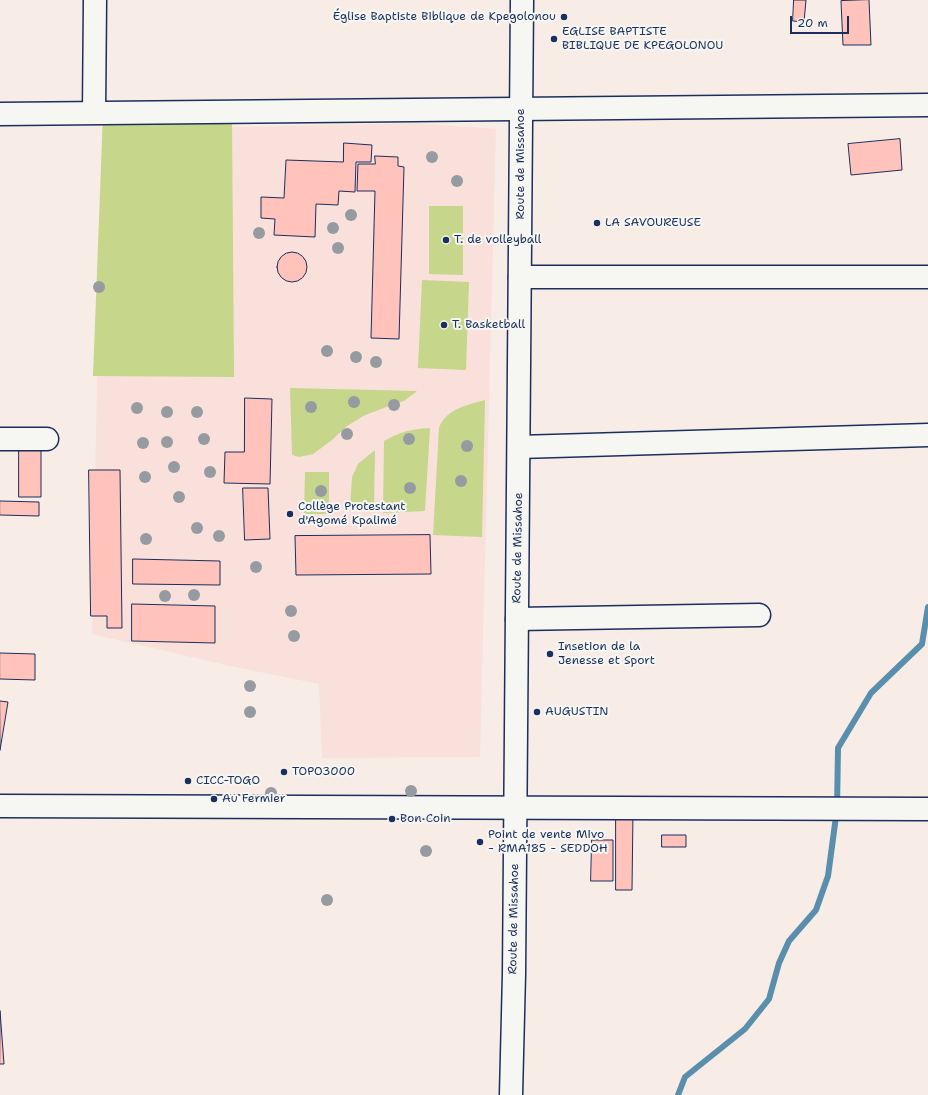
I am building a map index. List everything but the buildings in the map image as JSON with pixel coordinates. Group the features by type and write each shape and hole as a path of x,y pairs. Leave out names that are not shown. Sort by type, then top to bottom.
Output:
{"street":[{"path":"94,113 96,0"},
{"name":"Route de Missahoe","path":"511,1095 514,974 522,0"},
{"path":"0,114 928,106"},
{"path":"520,277 928,277"},
{"path":"519,447 928,435"},
{"path":"0,439 47,439"},
{"path":"517,619 759,614"},
{"path":"0,806 928,810"}],"shaded area":[{"name":"Collège Protestant d'Agomé Kpalimé","path":"417,123 496,129 480,757 322,758 319,684 235,667 92,634 102,130"}],"green space":[{"path":"103,114 232,119 234,377 93,376"},
{"name":"T. de volleyball","path":"429,206 463,206 463,275 429,274"},
{"name":"T. Basketball","path":"422,280 469,282 466,370 418,368"},
{"path":"290,388 417,391 404,401 365,415 347,426 332,440 313,454 299,457 292,455"},
{"path":"485,400 482,537 433,535 439,428 442,422 452,412 464,406"},
{"path":"430,428 425,511 383,513 384,441 395,435 417,429"},
{"path":"375,450 374,506 350,508 352,477 358,464"},
{"path":"305,472 329,472 329,514 304,514"}],"waterway":[{"path":"678,1095 685,1077 745,1029 769,999 779,963 789,941 816,910 828,876 837,809 838,748 871,693 922,644 928,607"}],"place":[{"name":"Église Baptiste Biblique de Kpegolonou","path":"564,17"},
{"name":"EGLISE BAPTISTE BIBLIQUE DE KPEGOLONOU","path":"554,39"},
{"name":"LA SAVOUREUSE","path":"597,223"},
{"name":"T. de volleyball","path":"446,240"},
{"name":"T. Basketball","path":"444,325"},
{"name":"Collège Protestant d'Agomé Kpalimé","path":"290,514"},
{"name":"Insetion de la Jenesse et Sport","path":"550,654"},
{"name":"AUGUSTIN","path":"537,712"},
{"name":"TOPO3000","path":"284,772"},
{"name":"CICC-TOGO","path":"188,781"},
{"name":"Au Fermier","path":"214,799"},
{"name":"Bon Coin","path":"392,819"},
{"name":"Point de vente Mivo - RMA185 - SEDDOH","path":"480,842"}]}
